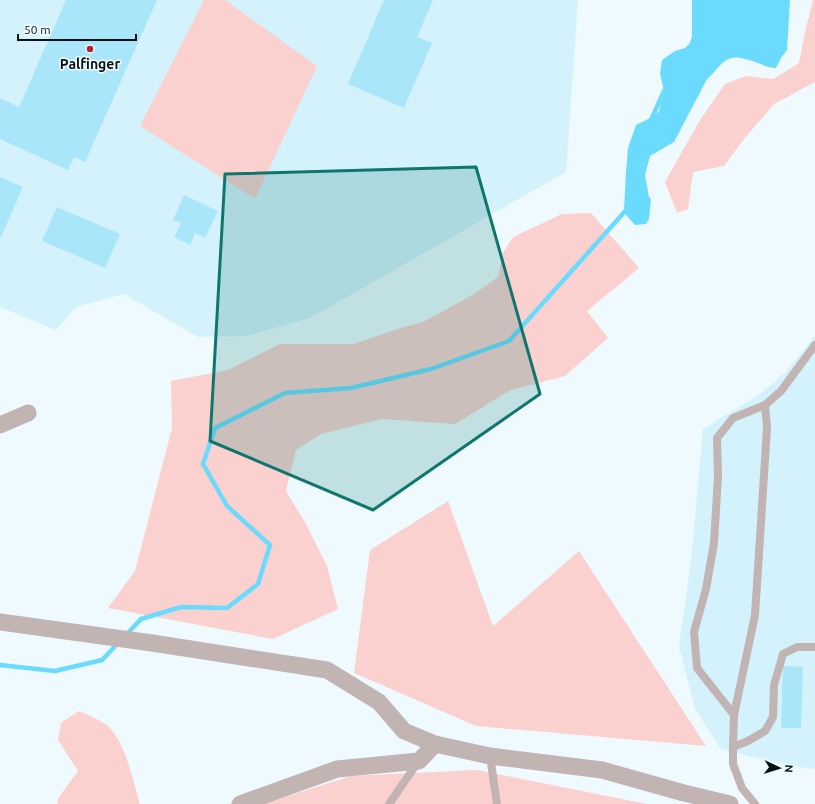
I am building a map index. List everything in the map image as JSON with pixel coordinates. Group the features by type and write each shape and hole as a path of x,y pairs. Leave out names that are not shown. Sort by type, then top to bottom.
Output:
{"street":[{"path":"0,425 28,413"},
{"path":"0,622 152,643 327,670 379,702 404,731 435,744 490,756 602,770 691,799 724,803"},
{"path":"240,804 337,770 419,761 435,744"}],"lane":[{"path":"734,715 697,668 694,632 706,589 714,543 718,476 717,438 733,418 764,405 781,391 815,345"},
{"path":"755,804 742,788 733,764 733,747 734,715 755,615 767,428 764,405"},
{"path":"733,747 748,741 765,731 773,716 774,685 783,654 797,647 815,647 815,640"},
{"path":"490,756 497,804"},
{"path":"389,804 419,761"}],"highlighted area":[{"path":"476,167 540,394 373,510 210,441 225,174"}],"shaded area":[{"path":"0,0 578,0 566,172 310,318 246,336 198,337 124,294 76,307 56,330 0,307"},
{"path":"204,0 225,0 317,66 255,199 140,126"},
{"path":"813,0 815,0 815,82 774,104 744,139 724,166 693,172 688,209 677,213 665,182 700,120 725,84 746,76 773,79 799,63"},
{"path":"591,213 639,268 587,311 608,338 565,376 511,390 455,424 382,419 321,434 296,450 286,491 306,524 327,566 338,609 273,639 108,608 135,571 172,428 171,381 228,370 280,344 354,344 423,322 474,294 498,277 503,253 513,237 562,214"},
{"path":"815,336 815,769 787,765 721,749 695,709 679,646 691,562 703,429 756,397 786,372"},
{"path":"448,501 493,626 579,551 706,746 476,726 354,673 370,550"},
{"path":"79,711 99,720 109,727 115,734 128,763 140,804 57,804 59,797 78,771 58,740 61,723"},
{"path":"477,770 647,804 263,804 351,776"}],"water":[{"path":"692,0 790,0 787,50 776,68 745,59 733,58 723,62 708,78 674,142 650,156 645,175 649,197 651,199 649,219 646,224 635,225 626,215 624,209 628,148 636,125 654,116 659,111 664,91 660,74 662,60 675,51 685,48 690,43 692,36"}],"building":[{"name":"Palfinger","path":"66,0 157,0 85,162 74,157 68,170 0,139 0,98 19,107"},
{"path":"384,0 433,0 417,37 432,43 404,108 348,84"},
{"path":"0,177 23,187 0,239"},
{"path":"184,195 218,211 205,238 195,233 190,245 174,237 181,223 173,220"},
{"path":"57,207 120,234 105,268 42,241"},
{"path":"783,666 803,667 801,728 781,728"}],"waterway":[{"path":"651,120 664,91 668,88"},
{"path":"126,635 141,619 181,607 227,608 258,584 270,545 227,506 203,464 215,428 285,393 351,388 431,369 509,341 628,208"},
{"path":"0,665 55,671 102,660 119,642"}],"place":[{"name":"Palfinger","path":"90,49"}]}
